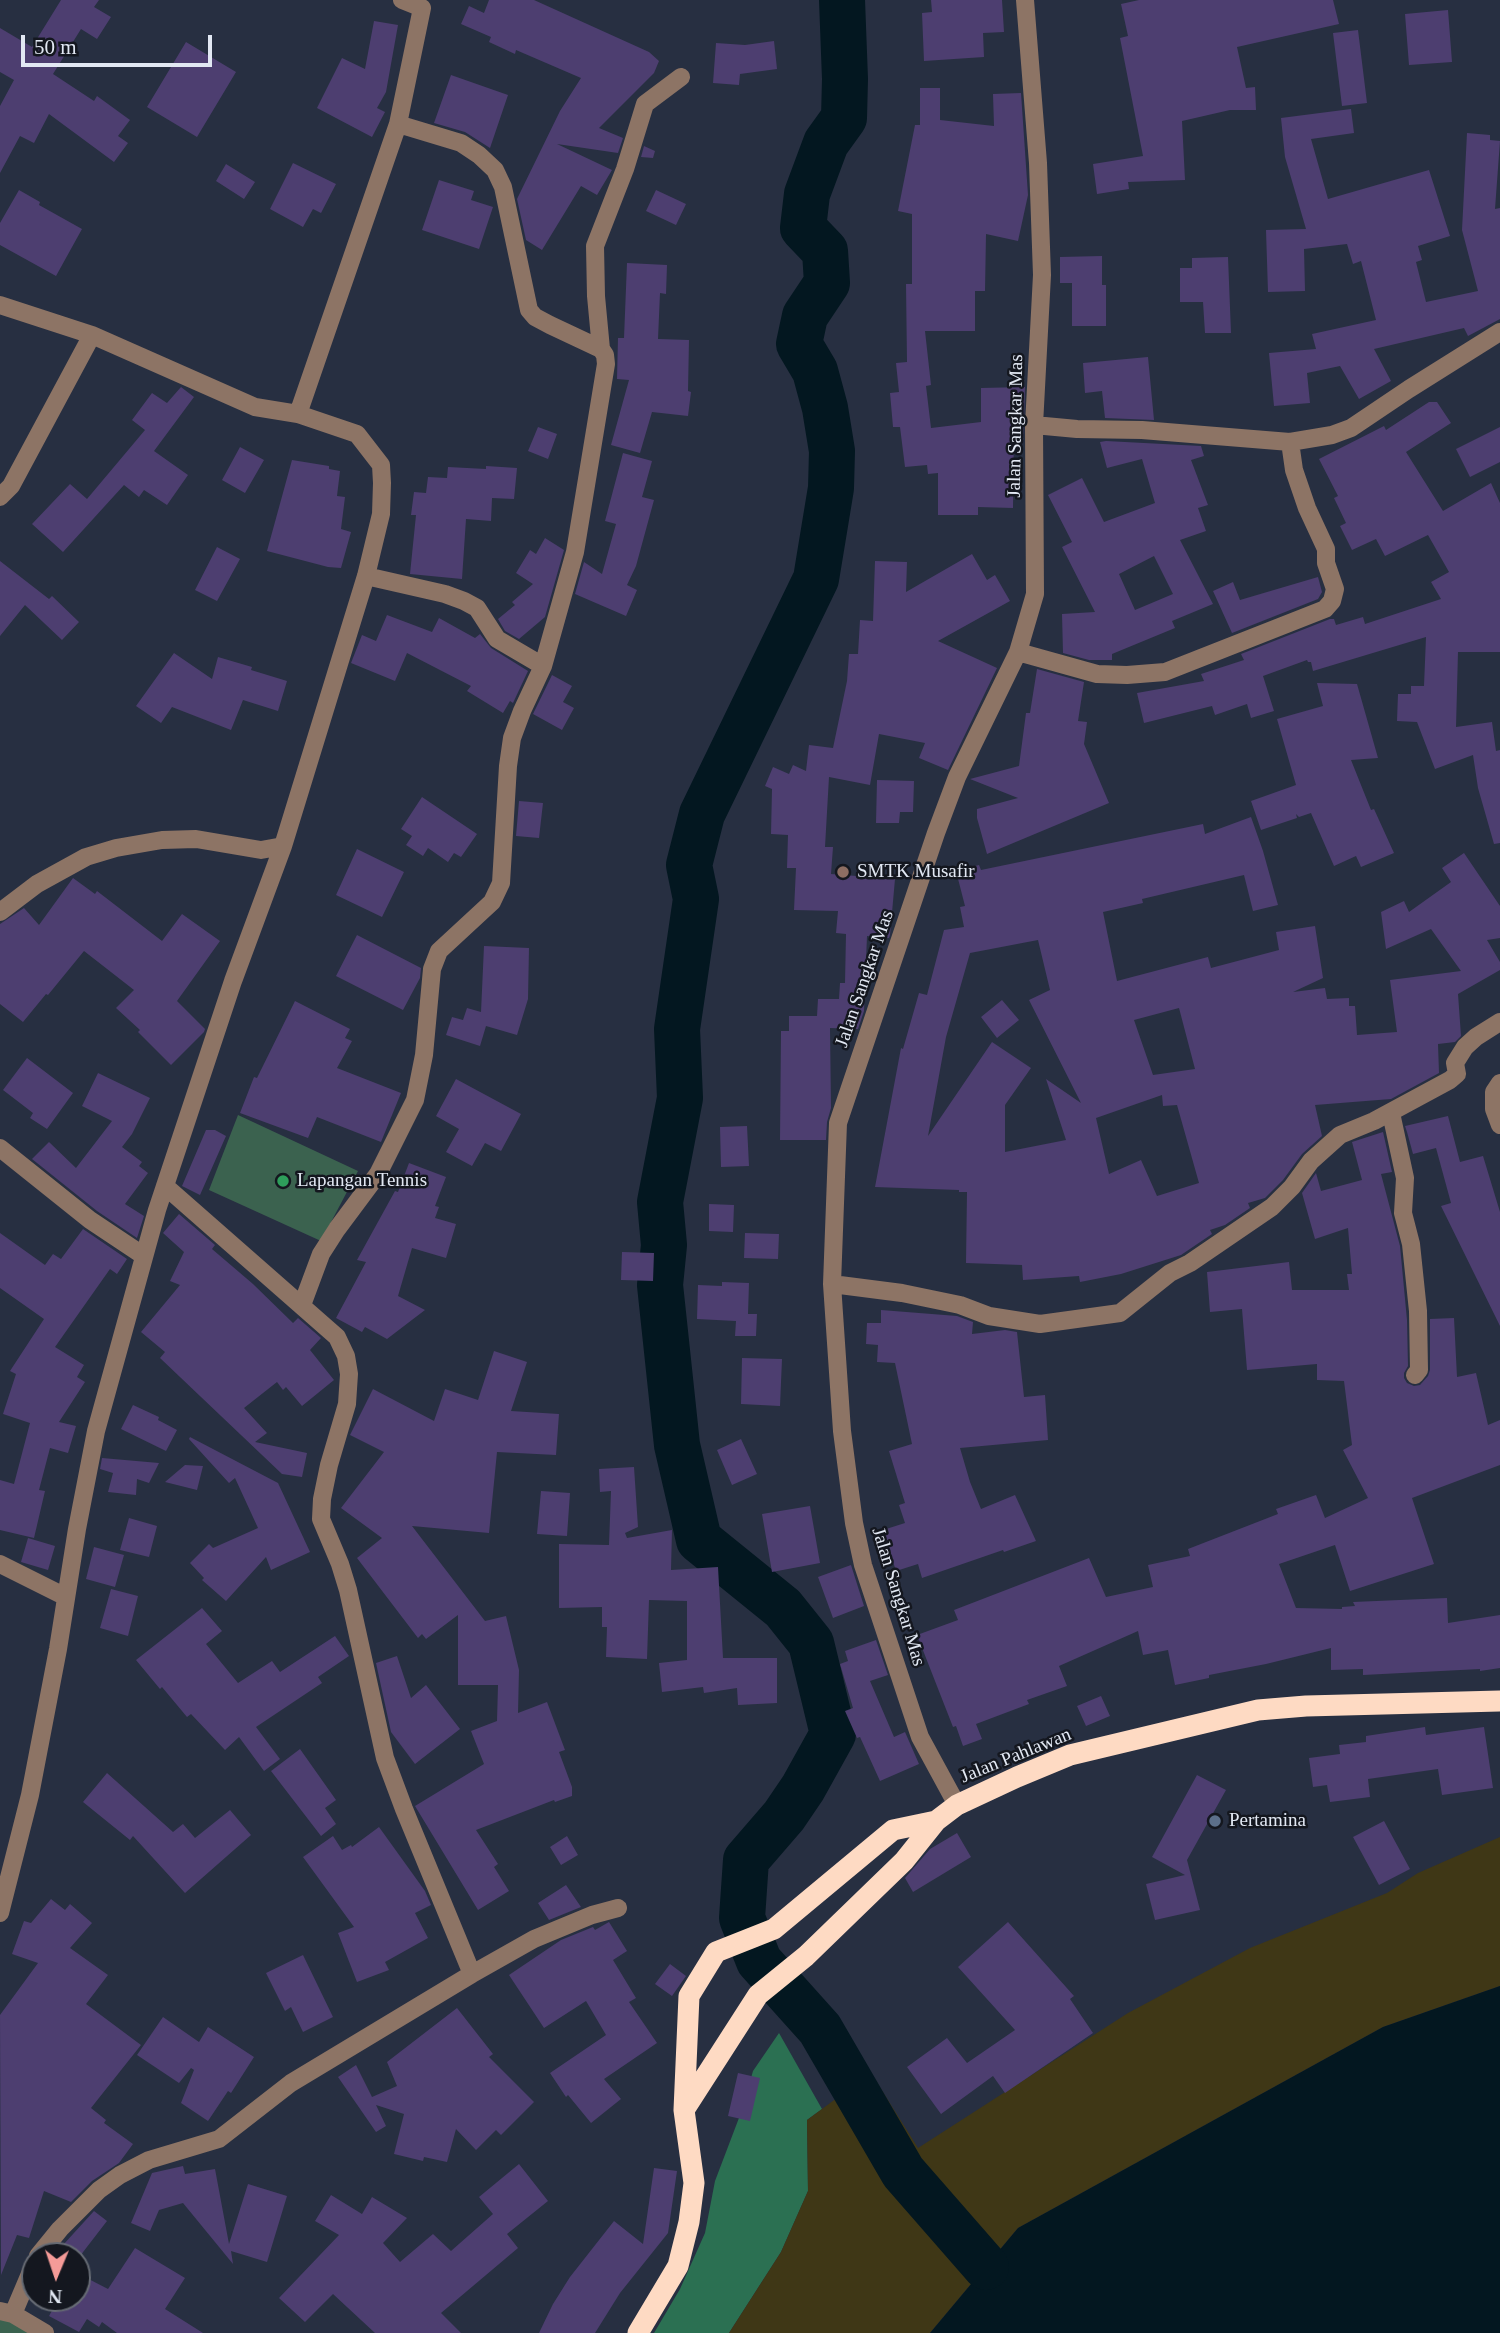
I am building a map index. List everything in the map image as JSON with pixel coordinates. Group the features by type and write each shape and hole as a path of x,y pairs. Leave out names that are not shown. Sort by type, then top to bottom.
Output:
{"highway":[{"name":"Jalan Pahlawan","path":"684,2110 758,1995 806,1956 904,1861 936,1821 957,1805 1070,1755 1258,1710 1306,1706 1500,1701"},
{"path":"638,2333 678,2266 689,2222 694,2183 684,2110 689,1996 716,1952 774,1930 893,1830 936,1821"}],"street":[{"path":"298,414 398,124 424,4 402,0"},
{"name":"Jalan Sangkar Mas","path":"957,1805 920,1737 863,1565 854,1523 842,1431 832,1284 838,1123 957,777 1018,652 1035,594 1034,425 1042,275 1038,163 1025,0"},
{"path":"302,1305 321,1254 378,1174 415,1100 424,1055 432,969 439,951 498,894 512,738 543,666 575,552 606,364 601,349 596,296 595,246 625,169 645,104 681,77"},
{"path":"398,124 461,143 495,170 503,187 529,310 535,317 601,349"},
{"path":"0,304 92,335 256,407 298,414 357,434 381,465 381,514 366,576 283,846 233,981 164,1186 96,1430 30,1795 0,1913"},
{"path":"1034,425 1142,430 1290,442 1332,435 1351,428 1500,332"},
{"path":"0,497 11,486 92,335"},
{"path":"1018,652 1097,674 1127,676 1164,672 1325,609 1332,601 1335,589 1326,564 1326,549 1307,508 1294,470 1290,442"},
{"path":"366,576 464,601 477,608 497,639 543,666"},
{"path":"0,912 37,884 86,857 116,848 162,840 196,839 261,850 283,846"},
{"path":"832,1284 902,1293 960,1305 989,1316 1040,1324 1120,1313 1170,1273 1190,1263 1272,1208 1311,1161 1340,1135 1391,1113 1450,1080 1457,1074 1455,1063 1465,1047 1500,1022"},
{"path":"1500,1083 1494,1092 1494,1110 1500,1125"},
{"path":"1391,1113 1405,1178 1403,1213 1411,1244 1418,1311 1419,1370 1415,1376"},
{"path":"0,1148 90,1220 144,1256"},
{"path":"164,1186 337,1337 346,1356 349,1374 347,1404 329,1465 321,1519 348,1590 385,1758 472,1974"},
{"path":"0,1564 66,1597"},
{"path":"50,2242 99,2190 120,2175 149,2160 219,2139 291,2083 472,1974 534,1939 592,1915 618,1908"},
{"path":"21,2287 7,2312 45,2333"}],"green space":[{"name":"Lapangan Tennis","path":"238,1115 358,1171 321,1241 209,1190"},
{"path":"779,2033 822,2109 807,2120 808,2191 781,2252 729,2333 654,2333 680,2289 705,2233 715,2181 742,2110 753,2071"},
{"path":"0,2314 36,2333 0,2333"}],"sand":[{"path":"1500,1837 1500,1986 1383,2027 1018,2228 930,2333 729,2333 781,2252 808,2191 807,2120 871,2073 918,2148 1128,2013 1250,1948 1387,1893 1418,1873"}],"water":[{"path":"1500,1986 1500,2333 930,2333 1018,2228 1383,2027"}],"building":[{"path":"61,0 99,0 94,7 111,17 97,39 81,29 53,74 94,101 97,96 130,120 118,136 128,143 114,162 49,114 34,143 20,136 0,173 0,106 14,80 0,72 0,28 32,47"},
{"path":"489,0 534,0 649,52 659,61 654,73 599,128 623,138 618,153 557,144 612,170 597,195 581,186 542,250 526,240 517,199 560,111 581,78 516,50 515,54 489,42 491,37 461,24 469,6 484,13"},
{"path":"931,0 1002,0 1004,32 983,33 984,57 924,61 922,13 932,12"},
{"path":"1139,0 1333,0 1339,24 1237,47 1246,88 1255,87 1256,110 1230,110 1182,121 1185,180 1128,182 1129,189 1097,194 1093,164 1143,156 1120,38 1128,36 1121,4"},
{"path":"1448,10 1452,62 1409,65 1405,14"},
{"path":"374,21 398,25 386,92 377,108 385,112 372,137 317,108 342,58 365,69"},
{"path":"1358,30 1367,103 1342,106 1333,33"},
{"path":"774,41 777,69 740,74 739,85 713,83 716,43 745,45"},
{"path":"186,42 236,72 197,137 147,107"},
{"path":"451,75 508,95 490,148 465,132 434,123"},
{"path":"920,88 940,88 940,120 994,126 993,94 1021,93 1028,195 1018,241 986,234 985,291 975,291 975,331 925,331 931,385 926,386 931,428 981,422 981,388 1025,387 1023,444 1014,427 1013,508 978,507 978,515 938,515 938,473 928,474 927,465 905,467 900,427 893,427 890,393 899,392 896,363 907,362 906,284 912,284 912,214 898,211 915,125 920,125"},
{"path":"1351,109 1354,133 1311,139 1328,199 1429,170 1450,236 1418,246 1422,260 1416,262 1426,302 1478,291 1462,230 1467,133 1490,135 1490,140 1500,141 1495,209 1500,208 1500,319 1468,336 1464,328 1374,349 1391,381 1359,399 1340,366 1307,373 1310,403 1274,406 1269,353 1316,349 1312,334 1376,320 1361,261 1353,264 1347,244 1304,249 1305,291 1268,292 1266,230 1306,229 1285,157 1281,118"},
{"path":"644,146 655,151 653,158 641,157"},
{"path":"293,163 336,184 321,213 313,209 303,227 270,209"},
{"path":"226,164 255,182 244,199 216,181"},
{"path":"439,180 474,191 471,200 493,207 479,249 422,230"},
{"path":"19,190 40,202 39,205 82,229 56,276 0,245 0,223"},
{"path":"656,190 686,204 676,225 646,211"},
{"path":"1102,256 1102,285 1106,285 1106,326 1072,326 1072,283 1060,283 1060,257"},
{"path":"1228,257 1231,333 1205,333 1203,302 1180,302 1180,268 1192,268 1192,258"},
{"path":"627,263 667,265 666,294 660,293 658,339 689,340 688,391 691,392 688,416 652,412 640,453 611,445 629,380 617,379 618,338 624,338"},
{"path":"1148,357 1154,420 1105,418 1102,391 1085,393 1083,363"},
{"path":"181,387 194,397 154,451 188,475 167,505 144,490 139,497 124,485 63,552 32,524 70,484 87,499 145,430 132,420 152,393 167,403"},
{"path":"1429,402 1437,402 1451,423 1406,452 1443,511 1491,483 1500,503 1500,652 1458,652 1456,727 1492,722 1496,751 1500,750 1500,843 1494,844 1478,788 1473,755 1435,769 1417,722 1397,721 1398,694 1411,694 1411,686 1424,686 1426,637 1313,671 1311,662 1307,660 1263,676 1274,711 1251,718 1247,704 1215,715 1212,706 1144,723 1137,693 1204,681 1201,674 1244,660 1241,654 1330,619 1334,619 1336,625 1363,617 1365,624 1441,599 1431,582 1449,572 1428,535 1385,556 1376,539 1352,550 1340,526 1346,523 1334,498 1338,496 1319,459 1384,426 1386,430"},
{"path":"538,427 557,434 548,459 528,451"},
{"path":"1500,427 1500,462 1470,477 1456,449"},
{"path":"1100,442 1201,446 1204,456 1191,460 1208,505 1198,508 1206,531 1180,540 1213,604 1172,621 1175,628 1112,654 1112,660 1089,660 1063,653 1062,614 1095,612 1062,547 1072,542 1048,495 1082,478 1104,522 1155,503 1142,459 1107,468","holes":["1154,556 1173,594 1135,610 1119,574"]},
{"path":"240,447 264,460 245,493 222,480"},
{"path":"623,453 652,461 642,497 654,500 636,566 627,585 637,590 626,616 575,594 584,562 602,574 616,524 605,521"},
{"path":"292,460 329,466 329,469 340,471 337,496 345,497 341,529 351,532 341,568 267,551"},
{"path":"486,466 517,468 514,499 492,498 491,521 466,519 462,579 410,574 416,515 411,515 414,492 426,493 428,477 447,478 448,467 486,469"},
{"path":"545,538 564,550 545,617 519,639 505,631 498,619 515,605 512,602 533,584 516,573 530,550 536,554"},
{"path":"217,547 240,559 217,601 195,590"},
{"path":"972,554 987,580 995,575 1010,601 938,641 997,668 948,770 919,758 925,743 879,734 870,785 829,777 825,847 833,847 831,874 895,879 890,935 889,938 867,936 864,1011 858,1029 830,1028 831,1108 826,1140 780,1140 781,1031 789,1031 789,1016 817,1016 818,999 839,999 840,983 845,983 846,934 836,933 838,911 794,910 796,868 787,868 788,835 771,834 772,789 765,786 773,767 789,774 793,765 806,771 809,745 833,748 847,681 849,654 858,654 860,620 873,621 875,561 907,562 906,592"},
{"path":"0,561 49,599 52,596 79,622 62,640 25,605 0,636"},
{"path":"1318,577 1322,592 1318,599 1232,633 1213,591 1233,582 1240,600"},
{"path":"387,615 432,632 439,618 475,638 480,634 491,648 528,671 513,703 510,701 503,713 467,691 471,686 407,653 395,681 351,663 362,635 376,641"},
{"path":"174,653 212,679 218,657 287,681 278,711 243,700 231,730 172,707 161,723 136,706"},
{"path":"1037,669 1084,682 1078,721 1087,722 1084,744 1109,803 987,854 977,809 1018,798 970,779 1019,766 1026,713 1030,713"},
{"path":"552,675 572,686 563,702 574,708 562,730 533,714"},
{"path":"1317,683 1357,684 1378,758 1351,760 1371,810 1374,809 1394,853 1361,867 1356,856 1334,866 1311,813 1299,817 1296,814 1297,818 1261,830 1251,801 1296,785 1277,719 1323,706"},
{"path":"877,780 914,781 913,812 900,812 899,823 876,823"},
{"path":"422,797 477,834 461,857 454,853 448,862 428,848 423,856 406,845 412,836 401,829"},
{"path":"519,801 543,803 539,838 516,836"},
{"path":"1251,817 1278,905 1253,911 1244,875 1142,899 1143,903 1103,912 1117,981 1208,957 1211,968 1279,950 1276,932 1315,926 1323,978 1293,992 1325,988 1327,999 1349,998 1349,1006 1355,1006 1357,1035 1397,1032 1390,980 1461,971 1431,929 1386,949 1381,912 1404,901 1409,912 1451,882 1442,868 1464,853 1500,906 1500,938 1487,940 1500,962 1500,970 1458,994 1461,1036 1455,1042 1438,1044 1439,1073 1391,1099 1315,1105 1322,1136 1302,1154 1283,1180 1265,1198 1248,1203 1250,1208 1225,1225 1210,1230 1212,1234 1181,1255 1121,1274 1080,1282 1079,1276 1023,1280 1022,1265 966,1263 967,1192 875,1187 901,1048 903,1049 919,993 927,995 944,930 964,927 960,907 965,906 956,871 979,865 981,870 1203,824 1205,834","holes":["1038,940 1050,990 1029,1000 1081,1103 1046,1079 1066,1140 1005,1152 1005,1105 1031,1068 992,1042 928,1136 946,1037 970,953","1179,1008 1195,1069 1153,1075 1134,1020","1162,1095 1163,1106 1177,1105 1199,1183 1157,1196 1141,1160 1109,1174 1096,1118"]},
{"path":"357,849 404,872 382,917 336,895"},
{"path":"73,878 95,894 97,891 162,941 182,914 220,941 177,1001 205,1029 204,1032 171,1065 116,1008 134,990 84,951 23,1022 0,1004 0,924 24,908 39,925"},
{"path":"357,935 421,968 420,978 403,1010 336,976"},
{"path":"484,946 529,948 528,999 517,1035 486,1026 480,1046 446,1035 452,1017 463,1020 467,1008 481,1012"},
{"path":"1002,1000 1019,1020 997,1038 981,1017"},
{"path":"295,1001 350,1029 345,1038 352,1041 337,1068 401,1093 381,1142 317,1117 308,1138 240,1113 254,1077 257,1078"},
{"path":"27,1058 73,1093 47,1129 30,1118 33,1113 3,1090"},
{"path":"98,1073 150,1098 132,1134 122,1147 142,1162 139,1166 148,1173 125,1204 144,1216 137,1238 97,1211 32,1159 49,1142 76,1168 112,1121 82,1106"},
{"path":"456,1079 521,1114 501,1151 485,1143 472,1166 446,1152 459,1129 436,1116"},
{"path":"1448,1116 1460,1162 1483,1156 1500,1212 1500,1326 1441,1206 1451,1203 1436,1148 1413,1154 1405,1126"},
{"path":"747,1126 749,1166 721,1167 720,1127"},
{"path":"206,1130 215,1130 226,1136 200,1195 182,1186"},
{"path":"1383,1132 1392,1172 1381,1174 1400,1246 1407,1320 1408,1366 1404,1378 1414,1386 1420,1385 1428,1376 1430,1319 1454,1318 1457,1377 1476,1373 1488,1425 1500,1420 1500,1465 1412,1498 1434,1564 1350,1591 1335,1545 1279,1564 1296,1608 1342,1609 1355,1606 1353,1602 1447,1598 1448,1623 1500,1615 1500,1668 1363,1675 1363,1669 1331,1670 1331,1648 1175,1685 1168,1650 1143,1655 1138,1631 1059,1666 1067,1686 1027,1700 1029,1704 976,1724 982,1739 963,1746 917,1635 958,1620 954,1610 1089,1558 1106,1597 1153,1587 1148,1565 1190,1556 1188,1549 1278,1514 1276,1509 1316,1495 1325,1518 1368,1498 1343,1450 1352,1445 1344,1381 1317,1380 1317,1364 1247,1370 1242,1309 1210,1312 1207,1272 1289,1262 1292,1290 1349,1290 1347,1274 1352,1274 1348,1228 1315,1239 1302,1193 1316,1173 1321,1191 1362,1180 1352,1142"},
{"path":"409,1163 446,1177 435,1206 439,1207 435,1218 456,1224 446,1258 412,1248 398,1296 425,1310 387,1339 365,1327 362,1332 336,1318 366,1262 357,1260 395,1191 398,1192"},
{"path":"709,1204 734,1205 733,1232 709,1231"},
{"path":"179,1214 215,1245 212,1249 293,1323 298,1318 321,1338 310,1350 334,1380 302,1406 286,1387 283,1390 277,1382 244,1408 267,1433 255,1442 307,1453 302,1477 282,1474 160,1358 165,1352 141,1332 180,1285 170,1281 184,1252 163,1233"},
{"path":"83,1229 127,1259 117,1274 110,1269 55,1347 84,1365 77,1377 85,1382 59,1422 76,1426 68,1453 50,1448 39,1490 45,1491 34,1538 0,1530 0,1480 14,1484 30,1423 3,1414 16,1374 10,1371 44,1319 0,1288 0,1233 45,1265 53,1254 61,1259"},
{"path":"745,1233 779,1234 778,1259 744,1258"},
{"path":"622,1252 654,1253 653,1281 621,1280"},
{"path":"722,1282 749,1283 748,1314 757,1314 756,1336 735,1336 736,1321 697,1319 698,1285 722,1286"},
{"path":"881,1310 957,1316 973,1322 972,1334 1005,1330 1017,1332 1024,1397 1045,1395 1048,1440 960,1448 981,1509 1015,1495 1036,1541 922,1578 918,1564 896,1571 883,1530 905,1523 899,1505 905,1503 889,1451 912,1444 895,1363 877,1362 878,1345 866,1344 867,1323 881,1323"},
{"path":"494,1351 527,1362 511,1411 559,1414 556,1455 497,1452 489,1533 412,1526 485,1621 506,1616 519,1670 518,1713 547,1702 565,1750 559,1752 572,1787 572,1796 555,1802 554,1800 476,1830 498,1864 494,1867 509,1891 478,1910 415,1806 484,1764 471,1731 497,1721 498,1685 458,1685 458,1615 426,1639 422,1634 418,1638 357,1558 382,1538 341,1508 384,1452 350,1435 373,1389 434,1421 445,1389 478,1400"},
{"path":"742,1358 782,1359 780,1406 741,1404"},
{"path":"133,1405 159,1417 158,1420 177,1430 166,1451 121,1429"},
{"path":"190,1437 278,1483 310,1552 271,1570 266,1557 226,1601 202,1580 204,1578 190,1563 209,1544 213,1548 258,1528 235,1478 229,1483"},
{"path":"741,1439 757,1474 732,1485 717,1450"},
{"path":"102,1458 159,1463 149,1483 137,1479 136,1495 108,1492 113,1473 100,1469"},
{"path":"185,1465 203,1466 197,1490 165,1482"},
{"path":"634,1467 638,1527 625,1533 627,1538 672,1530 671,1570 718,1567 723,1658 777,1658 777,1703 738,1705 737,1688 704,1693 703,1687 662,1692 659,1663 687,1660 687,1601 649,1600 647,1659 606,1657 607,1627 602,1627 602,1607 559,1608 559,1544 609,1545 611,1491 600,1492 599,1469"},
{"path":"541,1491 570,1493 567,1536 537,1534"},
{"path":"810,1506 820,1563 772,1572 762,1514"},
{"path":"129,1518 157,1526 149,1557 120,1550"},
{"path":"28,1538 55,1546 48,1570 21,1562"},
{"path":"94,1547 124,1555 115,1587 86,1579"},
{"path":"851,1565 864,1606 833,1618 818,1577"},
{"path":"111,1589 138,1596 128,1636 100,1628"},
{"path":"202,1608 222,1631 206,1644 238,1683 272,1661 280,1672 335,1636 349,1656 318,1677 322,1683 256,1727 280,1759 264,1771 239,1737 225,1750 191,1714 187,1717 136,1660"},
{"path":"876,1640 888,1675 870,1681 894,1737 905,1732 919,1764 880,1781 845,1711 853,1708 840,1664 848,1661 845,1651"},
{"path":"397,1656 411,1698 426,1685 460,1729 415,1764 391,1732 376,1663"},
{"path":"1101,1696 1110,1716 1086,1726 1077,1706"},
{"path":"1425,1727 1426,1735 1484,1727 1493,1788 1442,1795 1438,1769 1368,1779 1370,1797 1330,1802 1327,1785 1313,1787 1309,1758 1340,1754 1339,1745 1366,1742 1366,1736"},
{"path":"300,1749 336,1800 325,1808 336,1824 321,1836 271,1771"},
{"path":"107,1773 173,1832 183,1824 195,1838 230,1810 251,1835 185,1893 133,1836 130,1840 83,1802"},
{"path":"1197,1775 1226,1790 1187,1860 1200,1910 1155,1920 1146,1884 1185,1875 1152,1857"},
{"path":"1384,1821 1410,1869 1379,1885 1353,1837"},
{"path":"379,1827 425,1891 431,1905 415,1913 428,1938 385,1962 389,1970 357,1982 338,1933 354,1927 303,1857 333,1836 342,1850 351,1845 352,1847"},
{"path":"957,1833 971,1857 913,1892 905,1878 930,1849"},
{"path":"567,1836 578,1855 561,1865 550,1847"},
{"path":"566,1885 581,1907 549,1920 538,1903"},
{"path":"51,1899 65,1910 70,1904 92,1923 70,1948 108,1975 86,2004 141,2045 91,2108 106,2120 104,2123 133,2144 119,2163 92,2181 71,2202 44,2191 29,2238 17,2235 1,2275 0,2015 38,1963 12,1954 24,1921 31,1923"},
{"path":"609,1922 627,1951 613,1960 636,1998 629,2002 657,2043 604,2079 621,2099 591,2123 568,2095 566,2097 550,2073 606,2035 586,2001 544,2028 509,1975 561,1940 593,1927 595,1930"},
{"path":"1008,1922 1074,1996 1070,1999 1093,2033 1005,2093 993,2076 941,2114 907,2067 947,2038 967,2063 1015,2030 958,1967"},
{"path":"303,1955 333,2017 303,2032 291,2007 285,2011 266,1973"},
{"path":"670,1964 686,1976 672,1996 655,1984"},
{"path":"457,2008 493,2054 489,2057 534,2102 501,2135 496,2130 476,2150 456,2129 447,2162 424,2157 423,2161 394,2154 404,2114 376,2105 386,2126 376,2132 338,2077 356,2065 372,2097 397,2086 387,2062"},
{"path":"163,2017 199,2042 208,2027 254,2057 231,2093 228,2091 208,2121 181,2103 194,2070 191,2068 179,2083 137,2055"},
{"path":"738,2073 760,2078 750,2121 728,2116"},
{"path":"519,2164 548,2201 507,2234 518,2248 441,2313 461,2333 375,2333 333,2294 305,2322 279,2298 339,2235 315,2221 331,2195 362,2214 372,2197 407,2218 383,2243 400,2262 433,2234 451,2251 493,2214 479,2197"},
{"path":"183,2166 185,2174 215,2169 229,2244 248,2184 287,2196 267,2262 231,2251 233,2264 183,2203 159,2210 150,2231 131,2223 152,2173"},
{"path":"654,2168 677,2171 668,2233 620,2293 595,2333 539,2333 570,2277 614,2221 643,2244"},
{"path":"94,2211 107,2221 91,2242 66,2242"},
{"path":"135,2248 185,2278 165,2309 203,2333 117,2333 102,2322 99,2327 87,2319 79,2332 49,2316 51,2312 91,2312 91,2280 108,2289"}],"waterway":[{"path":"842,0 844,118 826,143 807,194 803,228 825,251 827,283 805,316 799,344 815,371 825,408 832,451 831,488 816,579 702,814 689,865 696,899 677,1029 680,1098 660,1202 664,1245 660,1285 677,1445 699,1540 783,1608 811,1643 833,1734 784,1816 746,1860 742,1918 759,1961 820,2029 903,2172 986,2267"}],"place":[{"name":"SMTK Musafir","path":"843,872"},
{"name":"Lapangan Tennis","path":"283,1181"},
{"name":"Pertamina","path":"1215,1821"}]}
